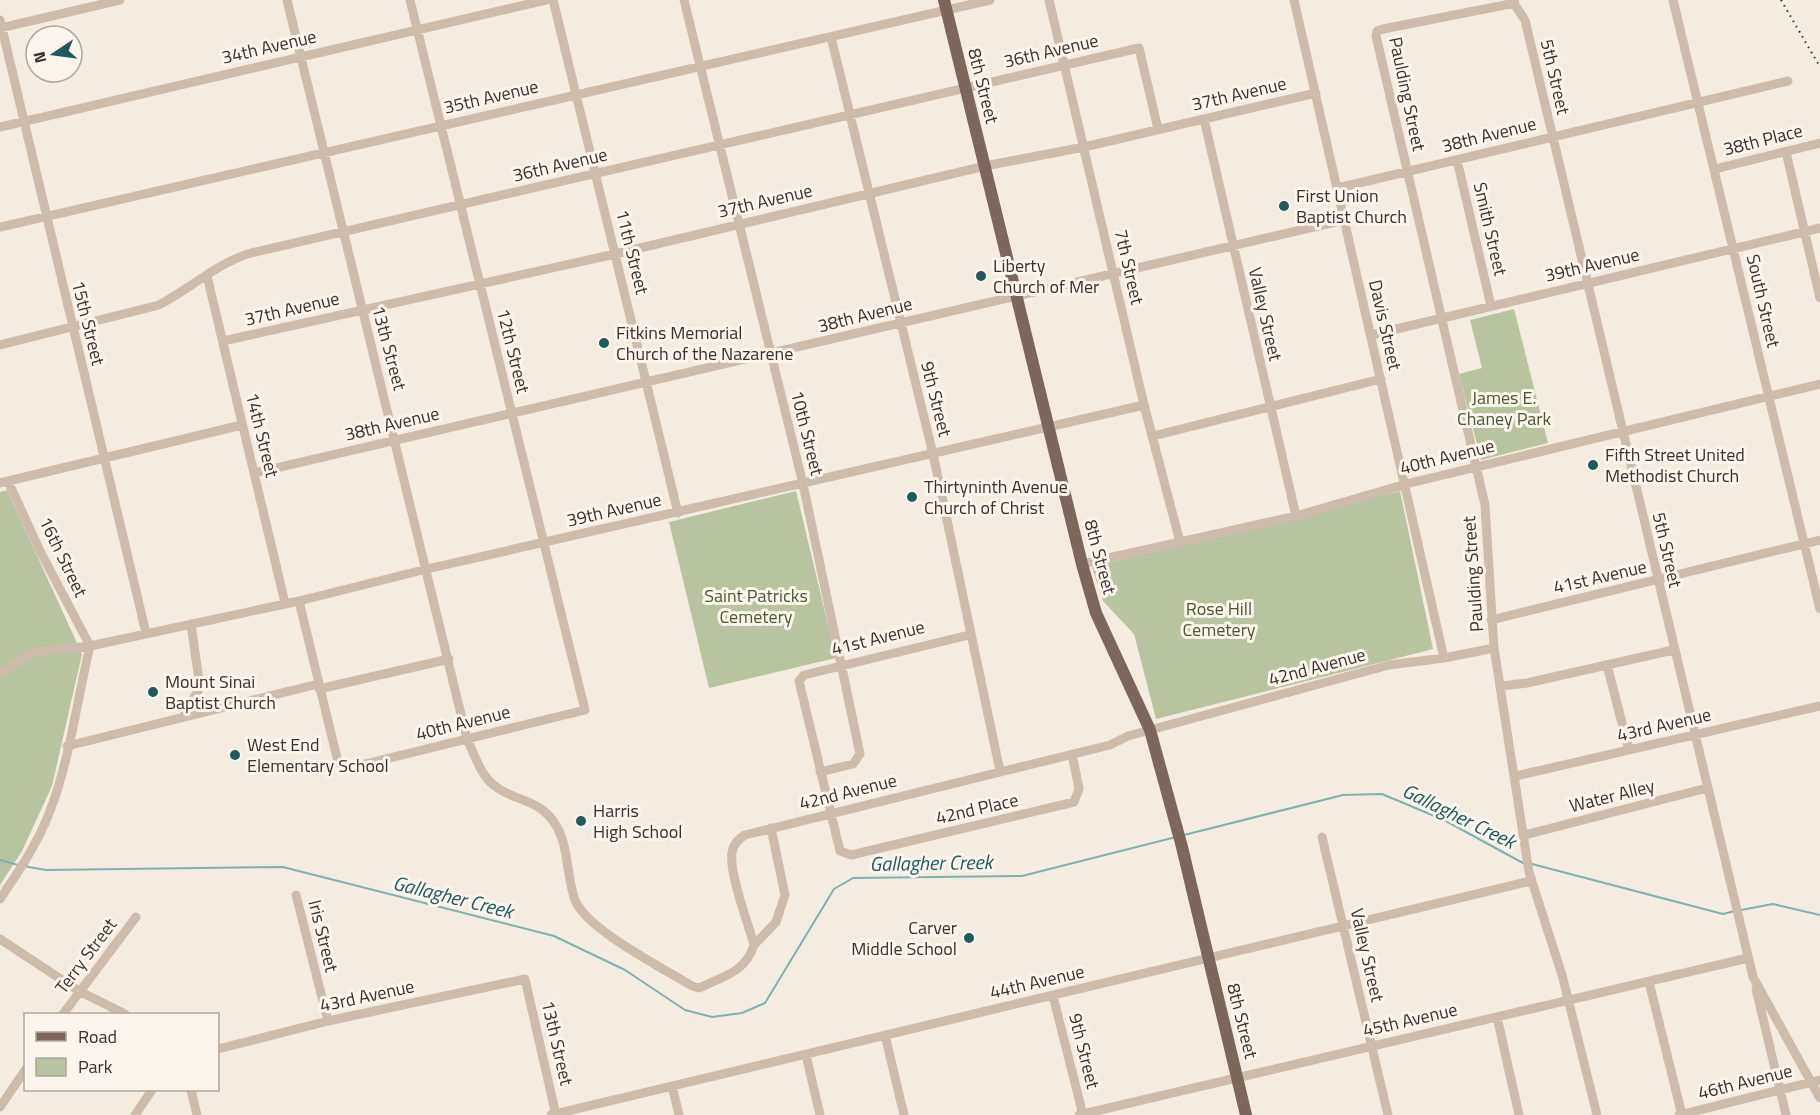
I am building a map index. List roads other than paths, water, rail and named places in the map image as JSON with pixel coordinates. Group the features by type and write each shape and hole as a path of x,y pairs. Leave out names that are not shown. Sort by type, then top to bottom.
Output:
{"main road":[{"name":"8th Street","path":"945,5 1082,564 1096,613 1150,730 1182,847 1246,1115"}],"street":[{"path":"1,25 120,0"},
{"name":"13th Street","path":"287,0 467,739"},
{"name":"12th Street","path":"410,0 585,710"},
{"name":"34th Avenue","path":"0,128 546,0"},
{"name":"11th Street","path":"553,0 678,513"},
{"name":"10th Street","path":"684,0 803,484 860,754 853,764 820,772"},
{"name":"35th Avenue","path":"0,227 831,37 945,5 990,0"},
{"name":"7th Street","path":"1049,0 1144,405 1180,542"},
{"name":"Davis Street","path":"1294,0 1444,658"},
{"name":"South Street","path":"1673,0 1820,609"},
{"name":"Paulding Street","path":"1512,2 1377,31 1376,36 1485,505 1494,648 1530,876 1569,1000 1597,1115"},
{"name":"5th Street","path":"1512,2 1525,20 1673,650 1753,977 1816,1081 1820,1098"},
{"name":"15th Street","path":"1,25 146,633"},
{"name":"9th Street","path":"831,37 933,454 969,635 1000,771"},
{"name":"36th Avenue","path":"0,345 159,305 231,259 344,230 1139,48 1158,129"},
{"name":"38th Avenue","path":"1338,188 1788,81"},
{"name":"37th Avenue","path":"223,341 615,254 985,166 1084,147 1316,93"},
{"name":"Valley Street","path":"1204,119 1296,516"},
{"name":"38th Place","path":"1715,169 1820,143"},
{"path":"1786,152 1820,298"},
{"name":"Smith Street","path":"1457,160 1491,306"},
{"name":"38th Avenue","path":"254,473 771,355 1114,272 1344,220"},
{"name":"39th Avenue","path":"1371,335 1820,228"},
{"name":"14th Street","path":"207,276 285,603"},
{"path":"1153,436 1381,379"},
{"name":"40th Avenue","path":"1082,564 1296,516 1406,484 1820,384"},
{"name":"39th Avenue","path":"0,674 33,652 90,646 299,601 427,569 1144,405"},
{"path":"4,482 242,425"},
{"name":"16th Street","path":"4,482 90,646"},
{"name":"41st Avenue","path":"1491,620 1820,540"},
{"path":"299,601 318,687"},
{"path":"184,716 200,687 190,624"},
{"name":"41st Avenue","path":"820,772 799,681 804,675 969,635"},
{"path":"0,899 24,864 50,812 90,646"},
{"name":"42nd Avenue","path":"754,945 732,863 732,854 738,839 830,813 1110,745 1128,736 1389,665 1444,658 1494,648"},
{"path":"1501,686 1527,683 1673,650"},
{"path":"67,746 184,716 449,659"},
{"path":"1607,665 1629,750"},
{"name":"40th Avenue","path":"318,687 338,762 349,768 585,710"},
{"name":"43rd Avenue","path":"1516,776 1820,706"},
{"path":"467,739 483,774 495,787 540,806 552,818 562,840 576,901 585,916 631,950 699,988 739,969 748,959 754,945 776,922 785,895 771,828"},
{"name":"42nd Place","path":"830,813 840,851 851,855 1074,802 1079,789 1072,754"},
{"path":"820,772 830,813"},
{"name":"Water Alley","path":"1525,835 1707,788"},
{"name":"Valley Street","path":"1322,837 1388,1115"},
{"name":"44th Avenue","path":"554,1115 1344,926 1530,876"},
{"name":"Iris Street","path":"296,895 328,1021"},
{"name":"Terry Street","path":"64,1013 136,917"},
{"path":"0,939 79,991 123,1013"},
{"name":"45th Avenue","path":"1082,1115 1748,958"},
{"path":"1753,977 1786,1115"},
{"name":"13th Street","path":"525,979 554,1115"},
{"name":"43rd Avenue","path":"219,1049 328,1021 525,979"},
{"path":"1648,982 1681,1115"},
{"name":"9th Street","path":"1053,996 1082,1115"},
{"path":"1497,1017 1520,1115"},
{"path":"885,1035 904,1115"},
{"path":"806,1055 820,1115"},
{"path":"0,1107 24,1072"},
{"name":"46th Avenue","path":"1681,1115 1816,1081"},
{"path":"672,1086 679,1115"},
{"path":"135,1115 151,1091"},
{"path":"191,1091 197,1115"}],"waterway":[{"name":"Gallagher Creek","path":"1184,835 1343,795 1382,794 1444,820 1523,863"},
{"name":"Gallagher Creek","path":"23,866 46,870 283,867 554,936 625,970 685,1010 712,1017 742,1013 765,1003 834,889 853,878 1022,876 1176,837"},
{"name":"Gallagher Creek","path":"0,860 18,865"},
{"name":"Gallagher Creek","path":"1532,864 1723,914 1735,911"},
{"name":"Gallagher Creek","path":"1741,910 1773,904 1820,915"}],"railway":[{"path":"1781,0 1820,67"}],"place":[{"name":"First Union Baptist Church","path":"1284,206"},
{"name":"Liberty Church of Mer","path":"981,276"},
{"name":"Fitkins Memorial Church of the Nazarene","path":"604,343"},
{"name":"Fifth Street United Methodist Church","path":"1593,465"},
{"name":"Thirtyninth Avenue Church of Christ","path":"912,497"},
{"name":"Mount Sinai Baptist Church","path":"153,692"},
{"name":"West End Elementary School","path":"235,755"},
{"name":"Harris High School","path":"581,821"},
{"name":"Carver Middle School","path":"969,938"}],"park label":[{"name":"James E. Chaney Park","path":"1504,408"},
{"name":"Saint Patricks Cemetery","path":"756,606"},
{"name":"Rose Hill Cemetery","path":"1219,619"}]}
